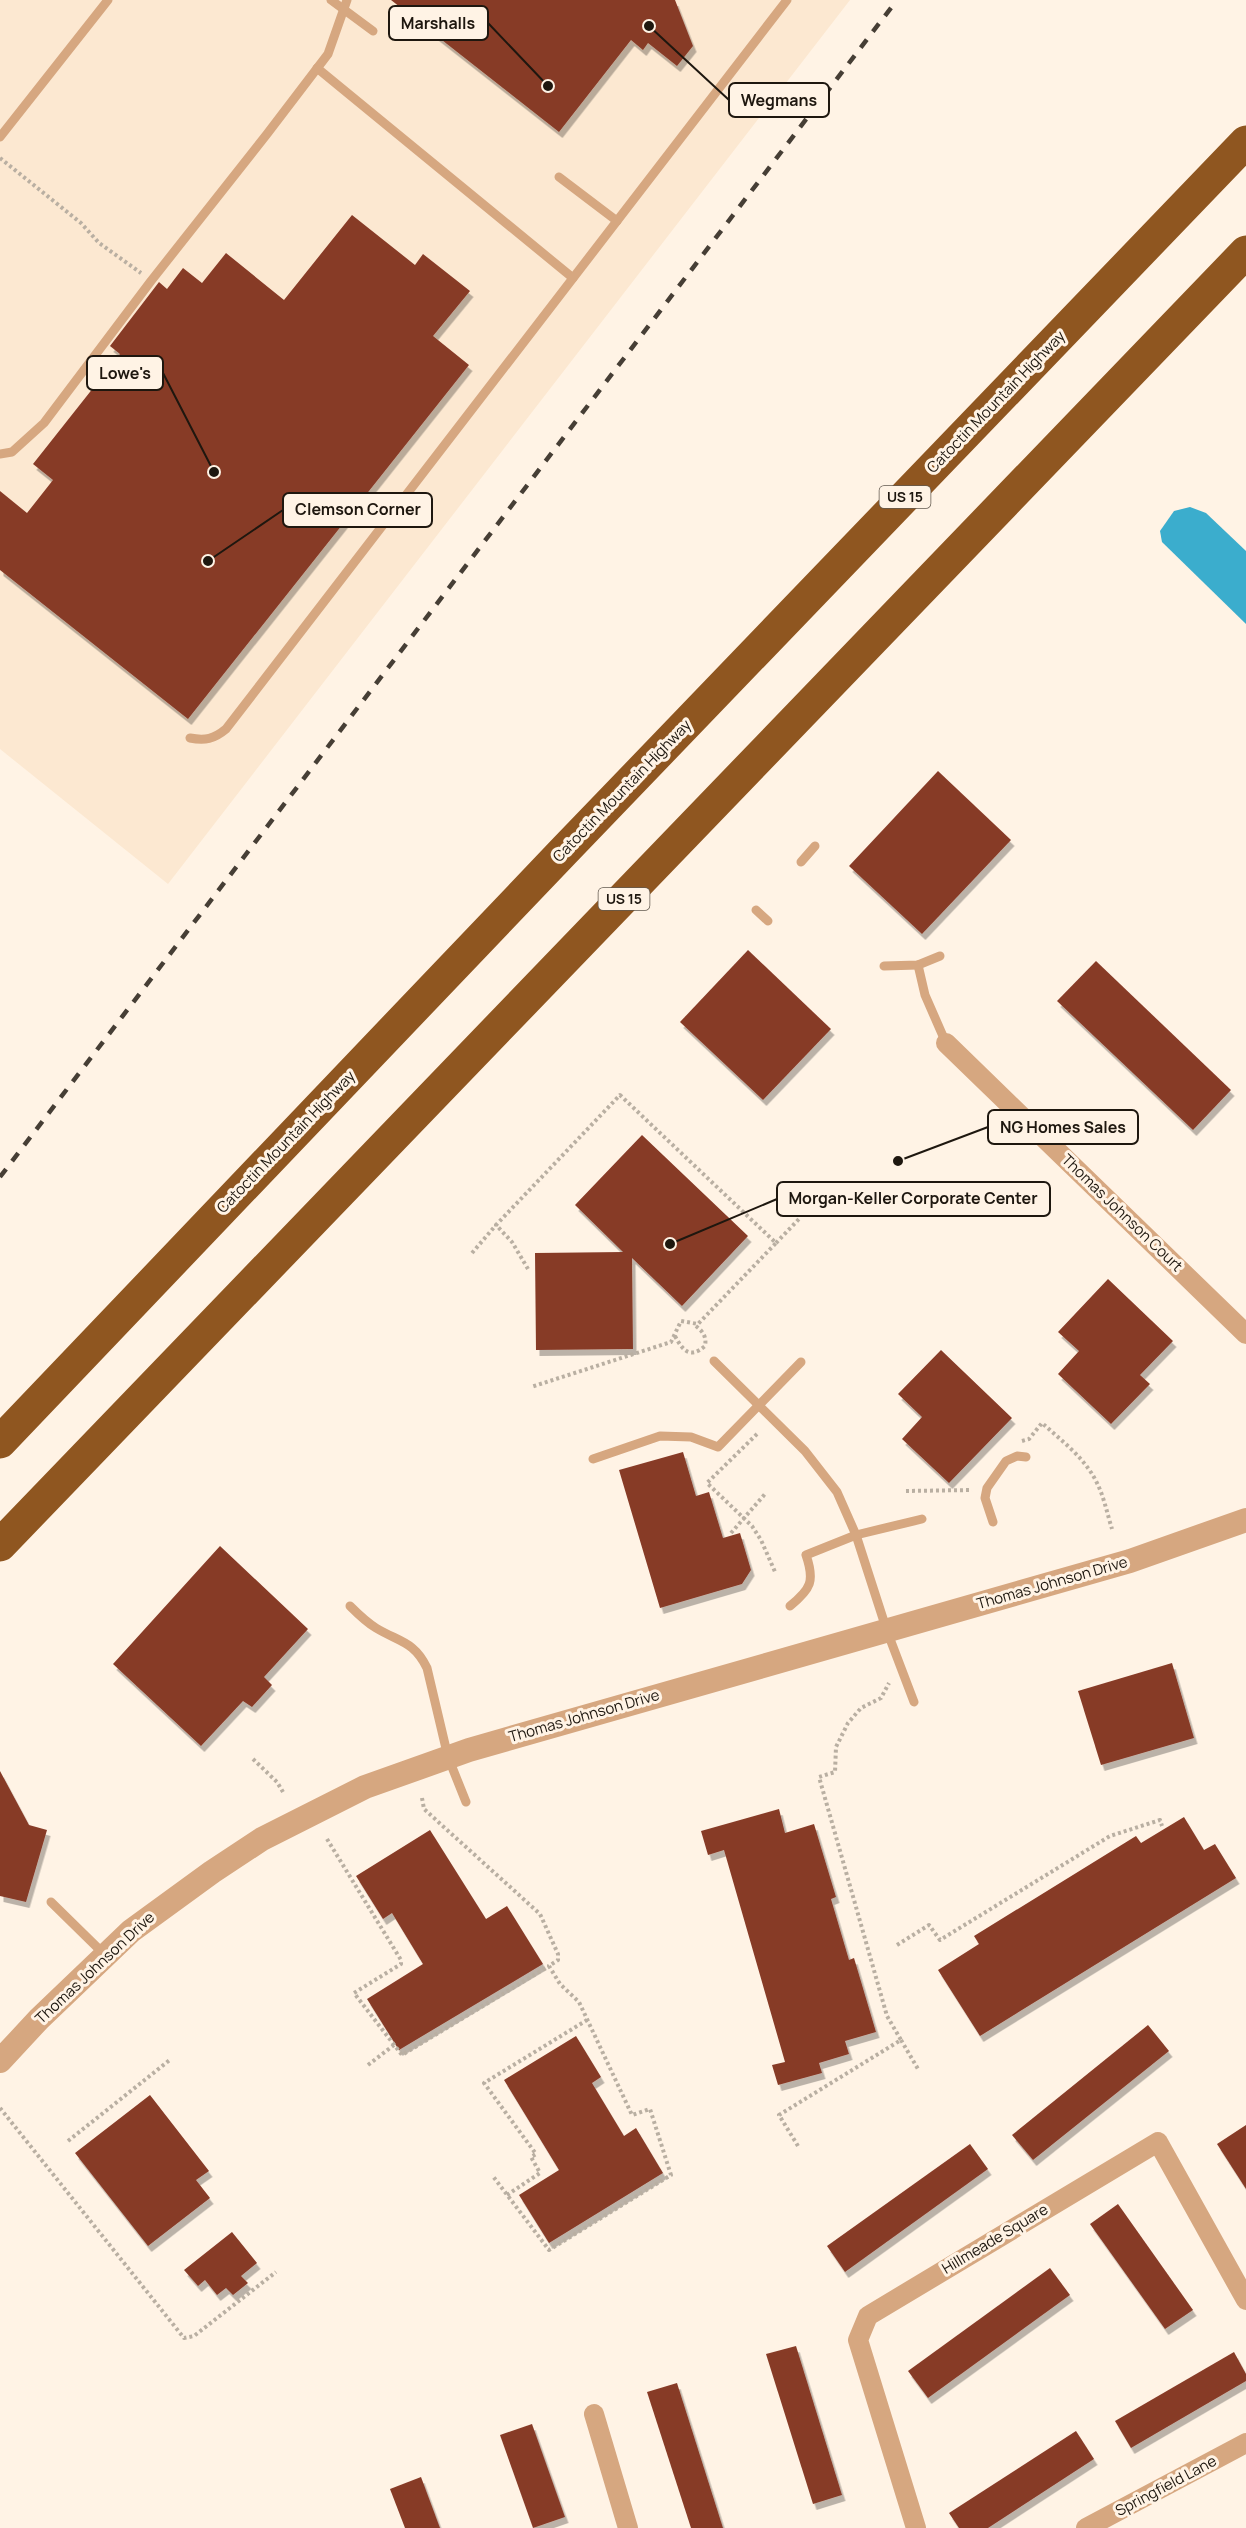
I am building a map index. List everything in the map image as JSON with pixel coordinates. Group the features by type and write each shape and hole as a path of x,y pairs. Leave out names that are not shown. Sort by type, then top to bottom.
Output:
{"highway":[{"name":"Catoctin Mountain Highway","path":"0,1443 555,860 1246,142"},
{"name":"US 15","path":"0,1545 1246,252"}],"street":[{"name":"Thomas Johnson Court","path":"946,1043 1246,1334"},
{"name":"Thomas Johnson Drive","path":"0,2061 105,1954 161,1907 262,1839 365,1786 448,1757 672,1690 1130,1561 1246,1520"},
{"name":"Hillmeade Square","path":"916,2528 858,2340 868,2316 1158,2142 1246,2300"},
{"path":"594,2414 628,2528"},
{"name":"Springfield Lane","path":"1086,2528 1246,2443"}],"lane":[{"path":"0,136 108,0"},
{"path":"331,0 345,4 373,31"},
{"path":"189,738 203,741 215,738 226,729 787,0"},
{"path":"0,454 12,452 44,423 151,281 328,54 345,4"},
{"path":"317,68 573,278"},
{"path":"0,117 9,124"},
{"path":"559,177 617,221"},
{"path":"801,862 815,846"},
{"path":"756,910 768,921"},
{"path":"884,966 918,965 940,956"},
{"path":"918,965 925,995 946,1043"},
{"path":"714,1361 805,1451 837,1492 856,1535 887,1631 914,1702"},
{"path":"593,1459 660,1436 691,1437 718,1447 801,1362"},
{"path":"993,1522 985,1498 987,1488 1006,1461 1017,1456 1026,1457"},
{"path":"790,1606 803,1595 810,1585 812,1571 806,1555 856,1535 922,1519"},
{"path":"350,1606 365,1621 377,1629 406,1641 421,1656 427,1668 448,1757 466,1802"},
{"path":"51,1902 105,1954"}],"path":[{"path":"0,158 81,223 99,243 151,281"},
{"path":"472,1252 620,1095 776,1243"},
{"path":"531,1387 671,1342 681,1322 698,1324 799,1219"},
{"path":"496,1225 518,1251 528,1269"},
{"path":"675,1336 684,1351 690,1354 698,1352 705,1346 706,1340 702,1330 693,1323"},
{"path":"758,1434 706,1483 744,1517 761,1540 776,1574"},
{"path":"730,1533 765,1494"},
{"path":"889,1675 889,1685 881,1698 861,1708 848,1723 836,1748 834,1760 836,1771 819,1777 887,2016 918,2069"},
{"path":"253,1759 277,1782 283,1792"},
{"path":"327,1839 401,1960 401,1964 354,1993 402,2055 558,1960 558,1954 540,1914 424,1809 422,1798"},
{"path":"897,1945 929,1925 940,1941 1110,1836 1160,1820 1162,1826"},
{"path":"492,2175 549,2250 671,2175 650,2109 632,2115 579,2002 560,1984 549,1966"},
{"path":"507,2195 540,2173 531,2157 536,2154 484,2083 587,2020"},
{"path":"798,2146 779,2115 901,2040"},
{"path":"368,2065 394,2045"},
{"path":"68,2140 171,2059"},
{"path":"0,2108 184,2338 194,2337 276,2272"}],"shaded area":[{"path":"0,0 850,0 168,884 0,749"}],"water":[{"path":"1190,507 1206,513 1246,551 1246,624 1162,542 1160,531 1174,511"}],"building":[{"path":"391,0 675,0 693,46 677,66 648,43 643,50 631,40 559,132"},
{"path":"352,215 415,265 423,254 470,291 433,336 469,365 188,719 0,570 0,491 27,513 53,480 33,464 120,354 110,346 159,282 167,289 183,268 202,283 226,253 284,300"},
{"path":"938,771 1011,840 922,934 849,866"},
{"path":"748,950 831,1029 763,1100 680,1022"},
{"path":"1096,961 1231,1090 1193,1130 1057,1001"},
{"path":"642,1135 748,1236 682,1306 632,1258 633,1349 536,1350 535,1253 623,1252 575,1205"},
{"path":"1108,1279 1173,1341 1140,1375 1150,1384 1111,1424 1058,1374 1079,1351 1058,1332"},
{"path":"941,1350 1012,1418 949,1483 902,1439 922,1417 898,1394"},
{"path":"683,1452 696,1496 709,1492 723,1538 740,1533 751,1570 742,1584 660,1608 619,1470"},
{"path":"220,1546 308,1629 264,1677 272,1685 252,1707 243,1701 201,1746 113,1664"},
{"path":"1172,1663 1194,1738 1101,1765 1078,1691"},
{"path":"0,1771 29,1825 47,1830 26,1902 0,1896"},
{"path":"779,1809 785,1833 814,1824 836,1897 831,1899 849,1960 854,1958 876,2032 845,2041 849,2054 819,2063 822,2073 778,2085 772,2065 785,2062 724,1850 708,1855 701,1831"},
{"path":"1184,1817 1204,1850 1215,1844 1236,1878 980,2036 938,1970 979,1944 974,1936 1136,1836 1141,1843"},
{"path":"430,1830 486,1919 507,1906 543,1964 399,2050 367,1999 423,1964 392,1913 383,1919 356,1876"},
{"path":"1148,2025 1169,2051 1033,2160 1012,2135"},
{"path":"576,2036 601,2077 592,2083 624,2136 636,2128 663,2173 549,2243 519,2195 559,2170 504,2080"},
{"path":"150,2095 209,2171 196,2180 210,2198 148,2246 75,2153"},
{"path":"1246,2125 1246,2189 1217,2144"},
{"path":"970,2144 988,2169 845,2272 827,2246"},
{"path":"1118,2204 1193,2310 1165,2329 1090,2224"},
{"path":"232,2232 257,2263 241,2276 248,2283 233,2295 226,2288 217,2295 205,2280 198,2286 184,2270"},
{"path":"1050,2268 1070,2295 928,2398 908,2371"},
{"path":"796,2346 842,2495 813,2504 766,2354"},
{"path":"1234,2352 1246,2374 1246,2381 1131,2448 1115,2421"},
{"path":"677,2383 723,2528 691,2528 647,2392"},
{"path":"532,2424 565,2517 533,2528 500,2435"},
{"path":"1076,2431 1094,2459 988,2528 959,2528 949,2513"},
{"path":"421,2477 440,2528 405,2528 390,2489"}],"railway":[{"path":"0,1177 897,0"}],"place":[{"name":"Wegmans","path":"649,26"},
{"name":"Marshalls","path":"548,86"},
{"name":"Lowe's","path":"214,472"},
{"name":"Clemson Corner","path":"208,561"},
{"name":"NG Homes Sales","path":"898,1161"},
{"name":"Morgan-Keller Corporate Center","path":"670,1244"}]}
